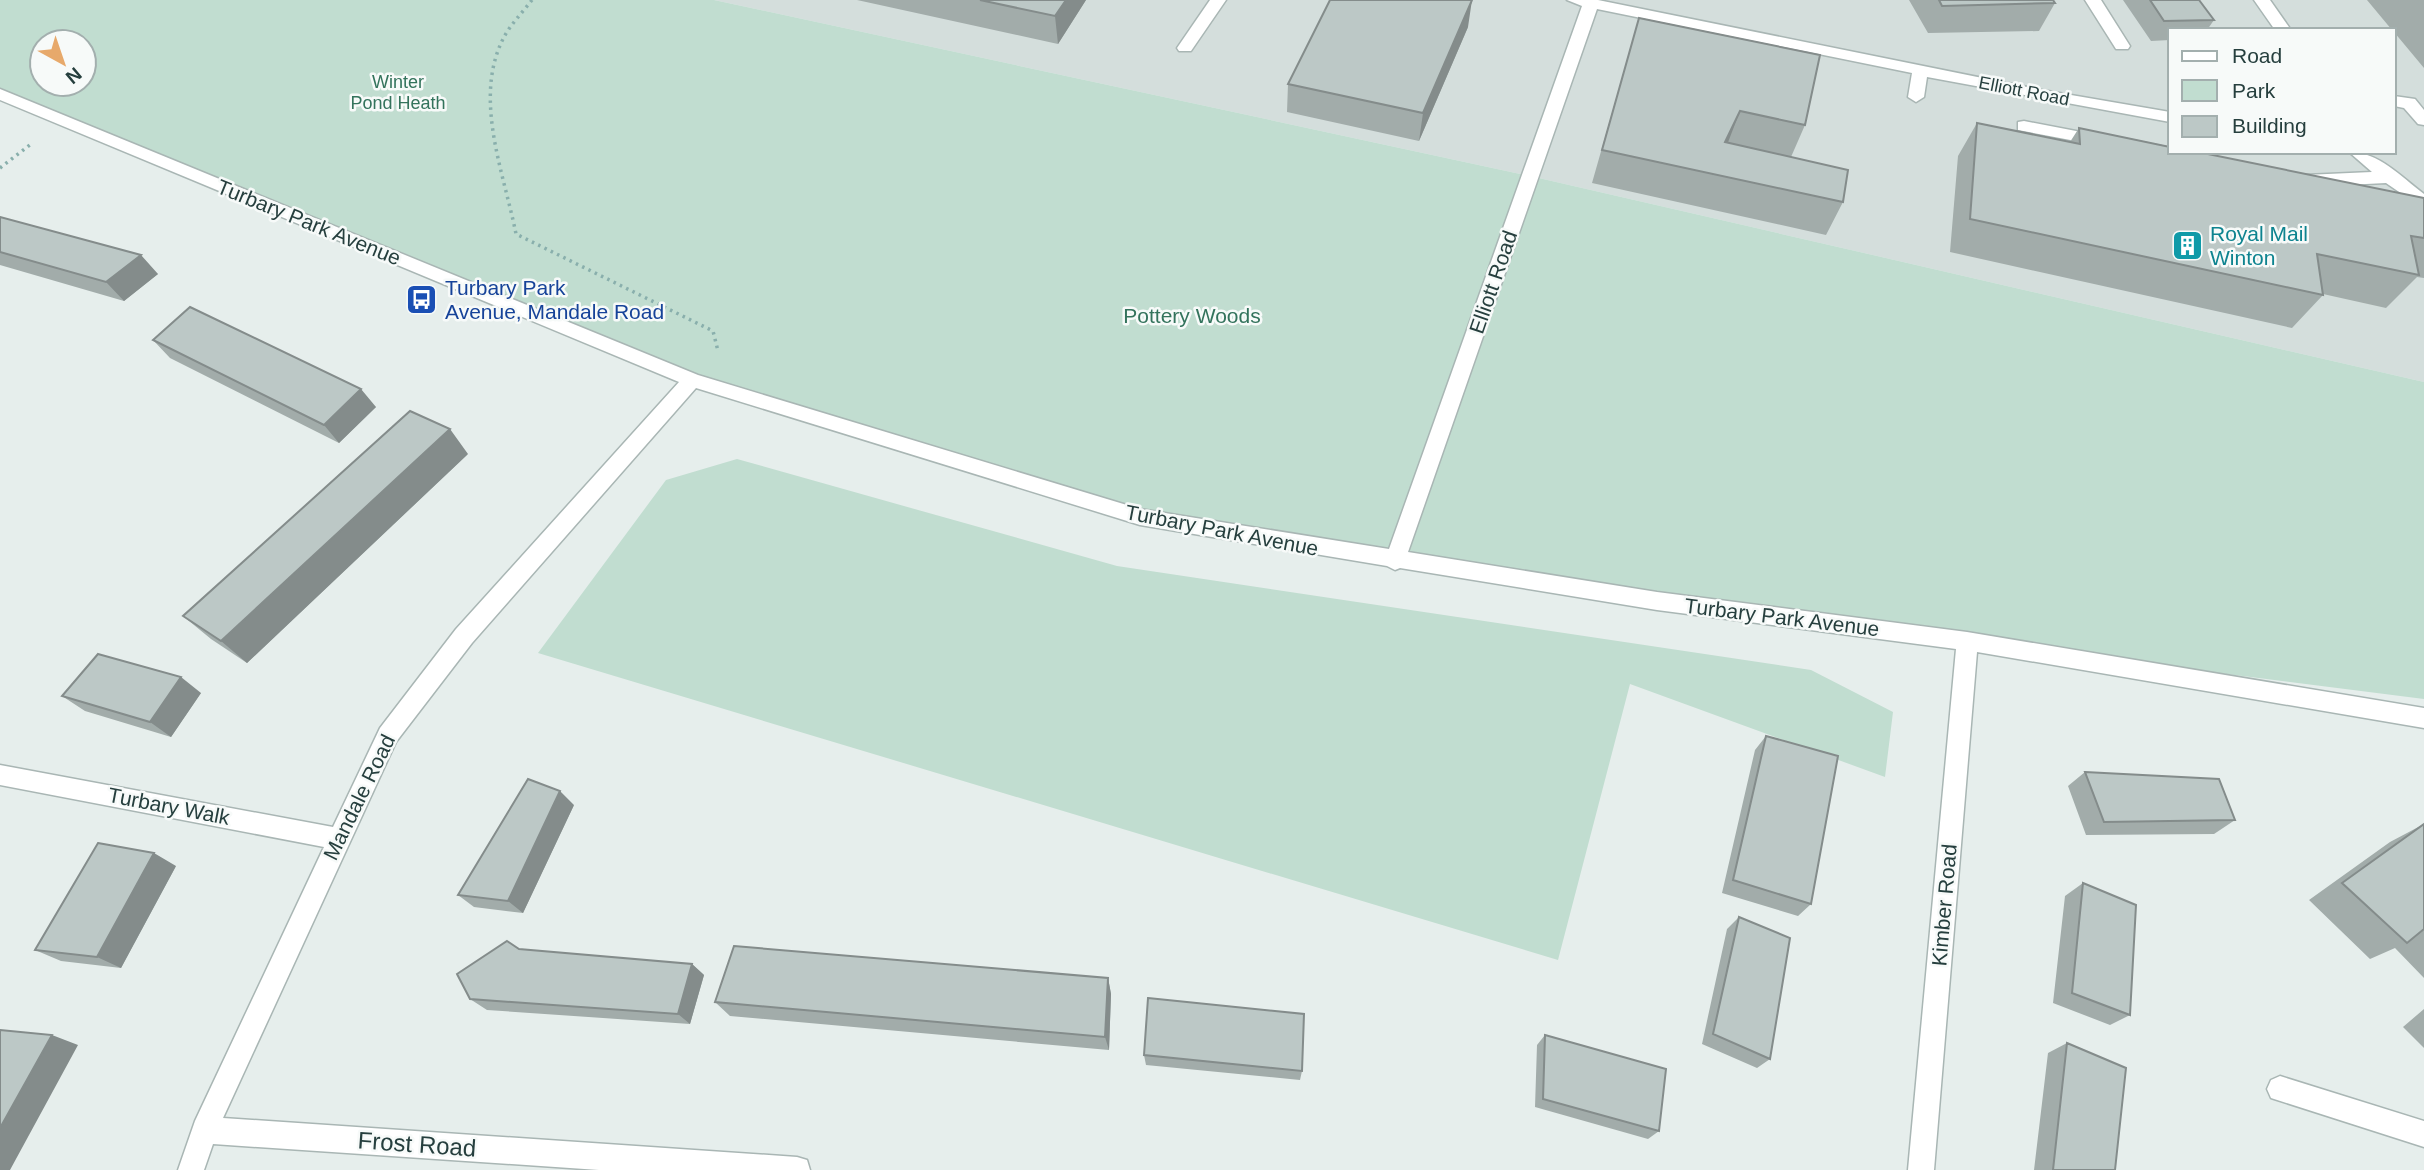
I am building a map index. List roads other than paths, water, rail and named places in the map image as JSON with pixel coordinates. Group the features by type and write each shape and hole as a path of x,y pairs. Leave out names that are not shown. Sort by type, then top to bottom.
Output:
{"street":[{"path":"1185,48 1218,0"},
{"path":"1672,0 1674,20"},
{"path":"2093,0 2122,46"},
{"path":"2262,0 2282,28"},
{"name":"Elliott Road","path":"1395,561 1583,2 2168,117"},
{"path":"1916,97 1920,70"},
{"name":"Turbary Park Avenue","path":"0,94 692,380 1140,517 1395,561 1657,601 1967,641 2424,718"},
{"path":"2396,102 2409,103 2424,120"},
{"path":"2024,126 2116,144"},
{"path":"2360,154 2424,203"},
{"path":"2287,179 2301,181 2390,177"},
{"name":"Mandale Road","path":"191,1170 204,1129 388,735 464,636 692,380"},
{"name":"Kimber Road","path":"1921,1170 1967,641"},
{"name":"Turbary Walk","path":"0,775 338,839"},
{"path":"2280,1089 2424,1134"},
{"name":"Frost Road","path":"204,1129 797,1170"}],"place":[{"name":"Royal Mail Winton","path":"2187,245"},
{"name":"Turbary Park Avenue, Mandale Road","path":"422,299"}],"park label":[{"name":"Winter Pond Heath","path":"398,92"},
{"name":"Pottery Woods","path":"1192,315"}]}
